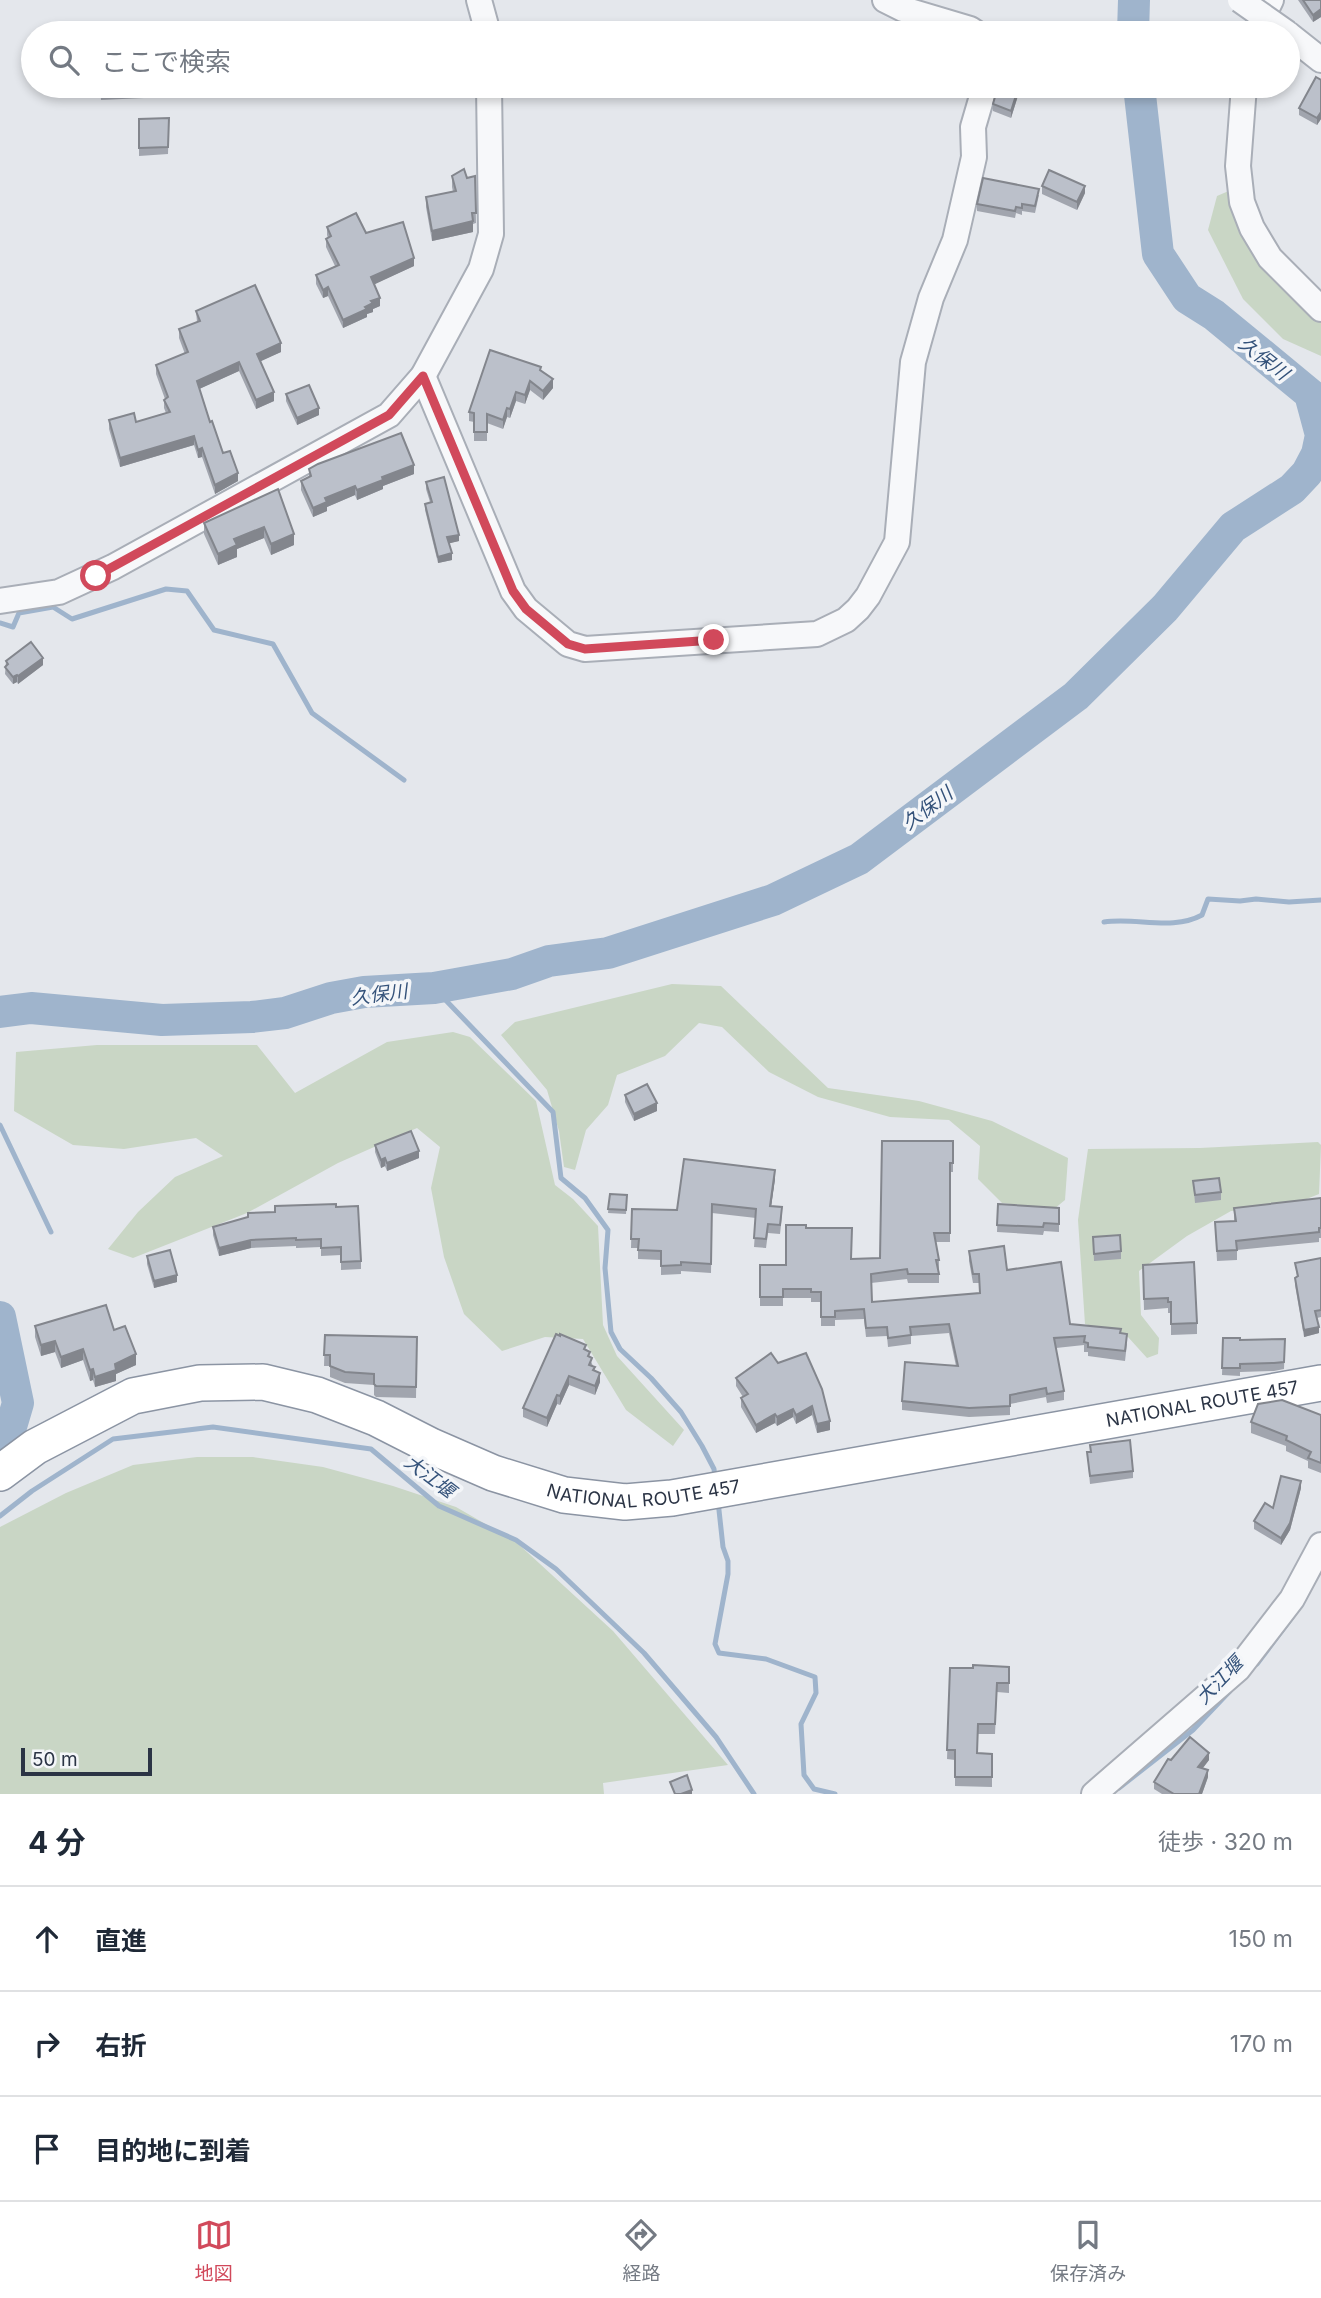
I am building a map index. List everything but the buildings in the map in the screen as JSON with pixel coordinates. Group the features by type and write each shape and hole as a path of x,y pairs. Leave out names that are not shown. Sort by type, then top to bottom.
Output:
{"highway":[{"name":"NATIONAL ROUTE 457","path":"0,1473 35,1447 133,1396 200,1383 263,1382 317,1395 376,1418 493,1473 564,1495 625,1502 672,1498 1321,1383"}],"street":[{"path":"479,0 485,21"},
{"path":"885,0 903,9 943,21"},
{"path":"1240,0 1269,21"},
{"path":"1261,21 1271,0"},
{"path":"1300,44 1321,60"},
{"path":"0,601 60,592 113,567 389,415 423,376 481,269 491,234 489,98"},
{"path":"423,376 513,591 526,609 568,644 585,649 817,634 846,620 868,596 897,541 913,362 931,298 955,240 974,157 973,127 981,98"},
{"path":"1243,98 1238,166 1242,202 1252,228 1270,258 1321,309"},
{"path":"1094,1794 1238,1669 1292,1599 1321,1545"}],"green space":[{"path":"1231,190 1321,321 1321,356 1283,339 1243,299 1208,230 1217,196"},
{"path":"672,984 721,986 828,1088 919,1101 992,1121 1068,1158 1065,1200 1054,1209 1002,1203 978,1179 980,1146 949,1120 890,1117 818,1097 769,1072 722,1027 699,1023 665,1056 617,1075 608,1105 586,1130 575,1170 564,1167 559,1131 547,1090 501,1035 515,1022"},
{"path":"453,1032 470,1037 536,1101 555,1185 573,1199 598,1226 603,1325 617,1356 684,1430 673,1446 626,1410 583,1339 545,1337 502,1351 464,1314 444,1257 431,1188 440,1147 417,1128 338,1163 247,1213 133,1258 108,1249 138,1212 175,1177 223,1156 196,1138 124,1149 73,1145 14,1111 16,1052 97,1045 257,1045 295,1093 387,1042"},
{"path":"1318,1142 1321,1145 1319,1194 1289,1206 1231,1211 1187,1236 1139,1271 1141,1315 1159,1338 1158,1354 1147,1358 1128,1337 1085,1324 1078,1220 1088,1149 1200,1148"},
{"path":"197,1457 253,1457 323,1467 456,1507 515,1541 613,1631 728,1765 603,1783 604,1794 0,1794 0,1527 66,1493 133,1465"}],"waterway":[{"name":"久保川","path":"1133,21 1134,0"},
{"name":"久保川","path":"0,1012 31,1008 162,1020 252,1017 285,1013 331,998 364,992 434,988 512,974 549,961 608,953 773,900 859,859 1076,696 1165,608 1233,527 1292,489 1307,473 1317,454 1321,435 1310,394 1214,315 1187,298 1158,254 1140,98"},
{"path":"0,623 13,627 19,613 53,607 72,619 166,589 187,591 214,630 273,644 312,713 404,780"},
{"path":"1104,922 1167,923 1191,920 1202,915 1208,899 1289,902 1321,900"},
{"path":"434,988 553,1112 561,1178 585,1198 608,1230 605,1268 611,1332 620,1349 681,1412 702,1446 714,1469 715,1477"},
{"path":"0,1125 51,1232"},
{"path":"0,1317 18,1403 10,1430 0,1437"},
{"name":"大江堰","path":"0,1516 32,1491 113,1439 213,1427 371,1449 439,1506 516,1540 556,1569 644,1653 716,1737 754,1794"},
{"path":"718,1501 728,1574 715,1644 719,1653 766,1659 815,1677 816,1693 801,1724 804,1775 814,1789 835,1794"},
{"name":"大江堰","path":"1257,1664 1293,1616"},
{"name":"大江堰","path":"1119,1788 1193,1730 1230,1691"}],"route":[{"path":"96,576 389,415 423,376 513,591 526,609 568,644 585,649 714,640"}]}
